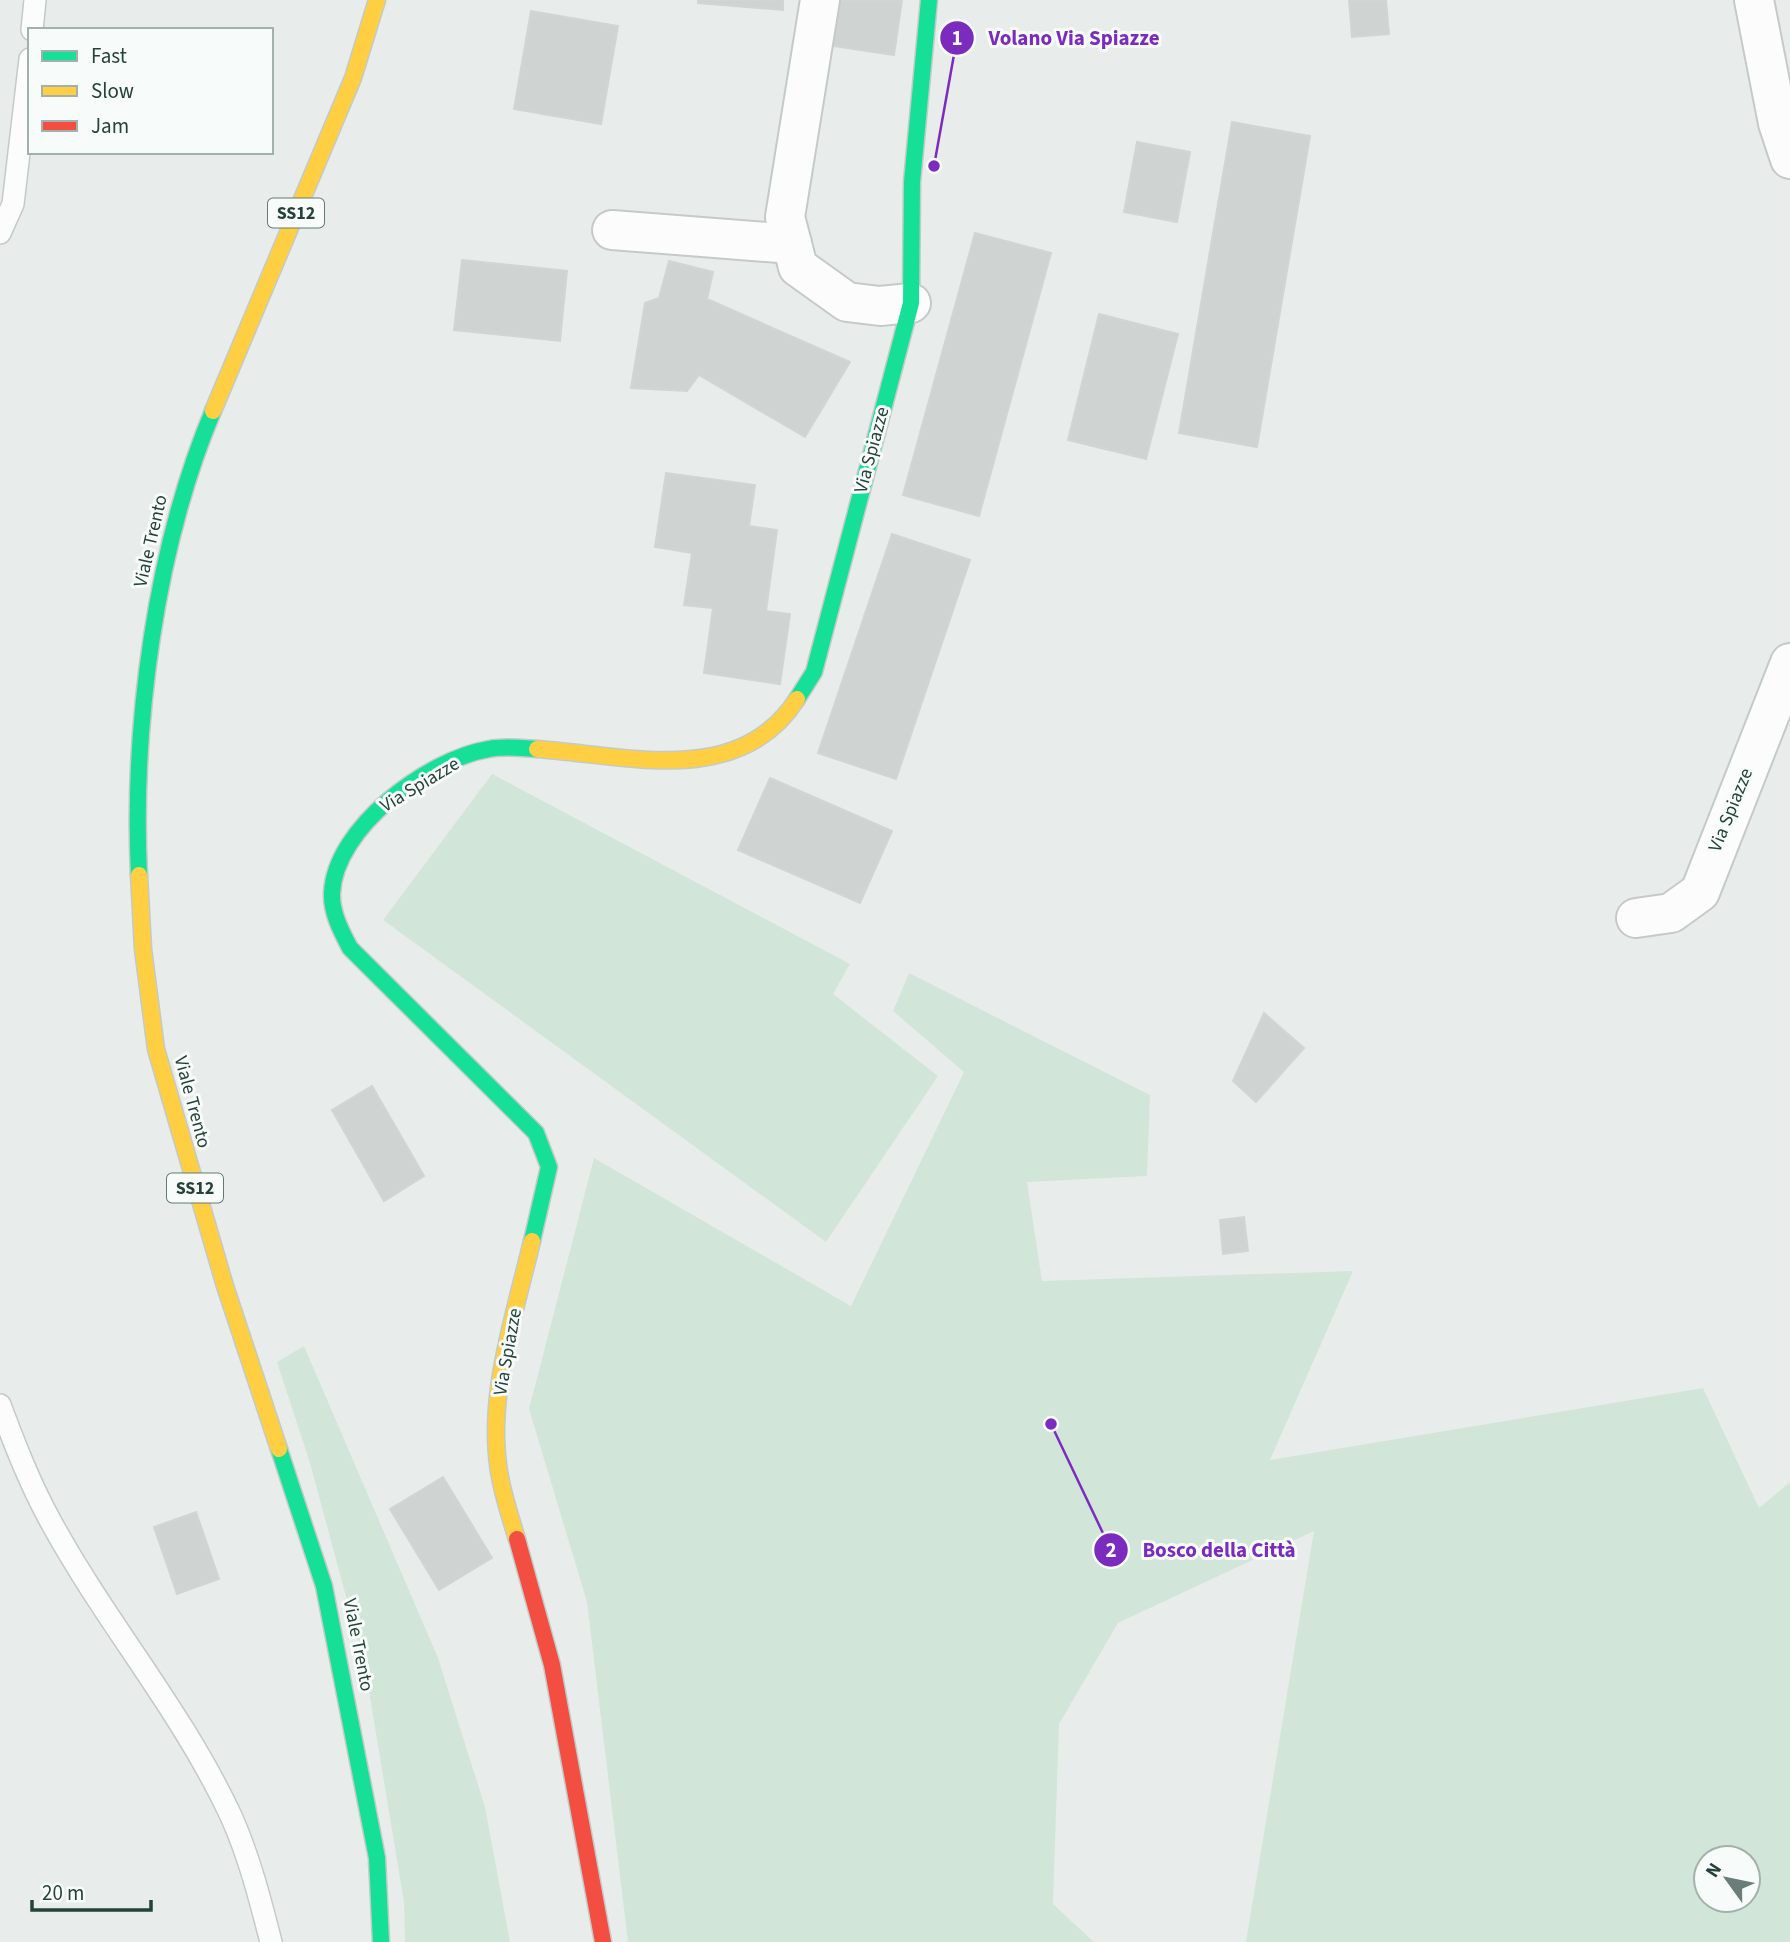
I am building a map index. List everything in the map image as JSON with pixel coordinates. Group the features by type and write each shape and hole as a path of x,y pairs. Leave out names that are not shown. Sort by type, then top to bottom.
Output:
{"street":[{"name":"Viale Trento","path":"377,0 353,78 208,423 175,517 158,605 142,726 138,849 143,949 156,1049 183,1147 324,1586 377,1858 382,1942"},
{"path":"820,0 785,217 798,267 847,302 880,306 911,303"},
{"name":"Via Spiazze","path":"603,1942 552,1665 500,1480 496,1428 501,1373 549,1167 536,1133 350,948 336,920 332,892 344,856 365,820 441,768 485,749 588,753 674,763 714,758 736,750 759,740 786,719 814,672 911,303 912,181 929,0"},
{"path":"1754,0 1778,123 1790,159"},
{"path":"612,230 792,244"},
{"name":"Via Spiazze","path":"1636,918 1671,913 1700,892 1790,663"}],"lane":[{"path":"32,28 35,0"},
{"path":"0,233 13,204 28,76"},
{"path":"0,1405 21,1463 51,1522 91,1589 175,1712 231,1816 256,1883 271,1942"}],"green space":[{"path":"492,774 850,964 833,994 938,1076 826,1242 383,920"},
{"path":"909,973 1150,1095 1147,1176 1027,1182 1042,1281 1353,1271 1270,1460 1703,1388 1759,1508 1790,1482 1790,1942 1246,1942 1314,1531 1118,1623 1059,1724 1053,1904 1094,1942 628,1942 587,1602 529,1409 594,1158 851,1306 964,1072 893,1011"},
{"path":"304,1346 438,1658 485,1807 510,1942 405,1942 404,1902 365,1667 310,1463 277,1362"}],"building":[{"path":"698,0 783,0 783,10 698,3"},
{"path":"840,0 902,0 894,55 833,46"},
{"path":"1349,0 1386,0 1389,34 1352,37"},
{"path":"531,11 618,26 601,124 514,109"},
{"path":"1232,122 1310,136 1257,447 1179,433"},
{"path":"1137,142 1190,152 1177,222 1124,212"},
{"path":"975,233 1051,253 979,516 903,495"},
{"path":"462,260 567,271 560,341 454,330"},
{"path":"669,261 713,272 707,299 850,362 805,437 699,375 687,391 631,388 645,303 659,298"},
{"path":"1099,314 1178,334 1146,459 1068,440"},
{"path":"666,473 755,485 749,526 777,530 766,611 790,614 780,684 704,673 713,608 684,605 692,553 655,547"},
{"path":"892,534 970,560 896,779 818,753"},
{"path":"770,778 892,831 860,903 738,850"},
{"path":"1264,1013 1304,1048 1256,1102 1233,1081"},
{"path":"372,1086 424,1176 384,1201 332,1110"},
{"path":"1244,1217 1248,1251 1223,1254 1220,1220"},
{"path":"443,1477 492,1558 439,1590 390,1509"},
{"path":"196,1512 219,1579 177,1594 154,1527"}],"traffic: fast":[{"path":"797,699 814,672 911,303 912,182 929,0"},
{"path":"139,875 139,759 152,639 162,579 176,521 213,411"},
{"path":"532,1241 549,1167 536,1133 350,948 335,914 332,893 337,868 349,844 367,821 389,800 414,782 465,755 507,747 537,749"},
{"path":"279,1449 324,1586 377,1858 381,1942"}],"traffic: slow":[{"path":"213,411 353,78 377,0"},
{"path":"537,749 643,760 713,756 745,746 773,727 797,699"},
{"path":"139,875 143,949 156,1049 225,1286 279,1449"},
{"path":"517,1539 501,1482 496,1422 503,1361 532,1241"}],"traffic: jam":[{"path":"517,1539 552,1665 603,1942"}],"place":[{"name":"Volano Via Spiazze","path":"934,166"},
{"name":"Bosco della Città","path":"1051,1424"}]}
